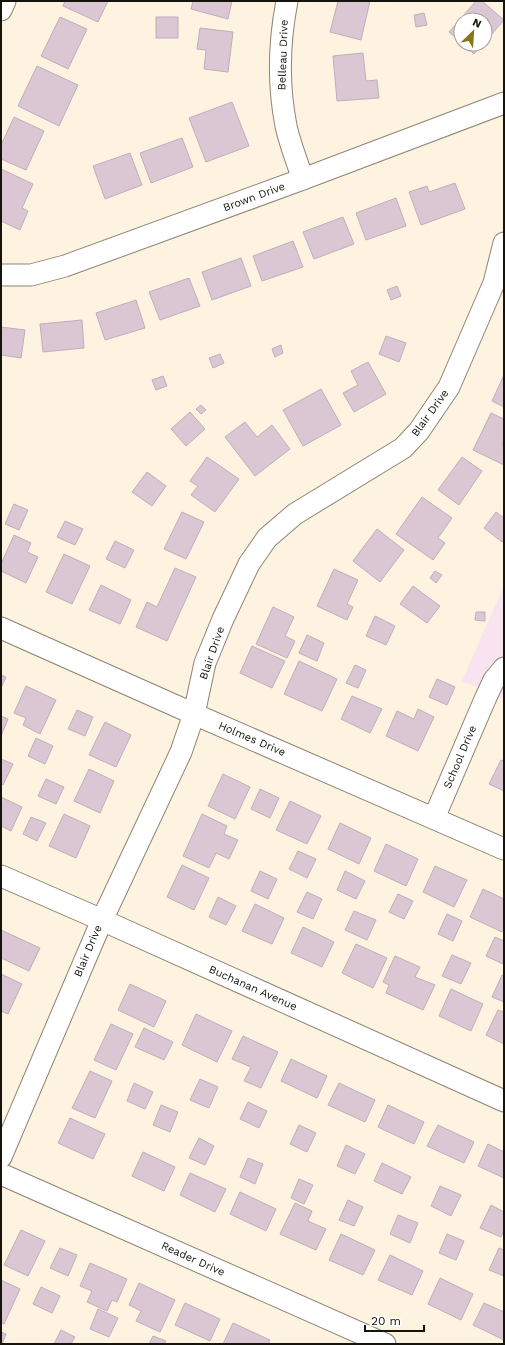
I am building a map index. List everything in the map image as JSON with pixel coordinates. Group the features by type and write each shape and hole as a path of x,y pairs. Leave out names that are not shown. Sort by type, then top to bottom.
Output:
{"street":[{"path":"1,10 5,1"},
{"name":"Belleau Drive","path":"287,1 282,26 280,82 286,127 302,180"},
{"name":"Brown Drive","path":"1,275 31,275 65,266 504,106"},
{"name":"Blair Drive","path":"1,1157 102,920 181,752 194,714 206,663 223,619 249,564 267,538 295,514 403,448 419,431 449,387 494,283 504,243"},
{"name":"Holmes Drive","path":"1,628 504,849"},
{"name":"School Drive","path":"434,818 486,697 494,680 504,668"},
{"name":"Buchanan Avenue","path":"1,876 504,1101"},
{"name":"Reader Drive","path":"1,1174 385,1344"}],"shaded area":[{"path":"504,586 504,699 462,681"}],"building":[{"path":"65,1 108,1 98,22 63,6"},
{"path":"193,1 232,1 228,19 191,9"},
{"path":"338,1 370,1 361,40 330,32"},
{"path":"476,1 482,1 504,20 493,33 493,12 466,12"},
{"path":"424,13 427,25 416,27 414,15"},
{"path":"60,17 87,29 68,69 41,56"},
{"path":"156,17 178,17 178,38 156,38"},
{"path":"453,27 453,35 449,32"},
{"path":"200,28 233,32 228,72 204,69 206,50 197,49"},
{"path":"363,53 366,81 377,80 379,98 337,101 333,56"},
{"path":"37,66 78,85 59,126 18,106"},
{"path":"232,102 249,146 206,162 189,118"},
{"path":"14,117 44,131 26,170 1,159 1,145"},
{"path":"182,138 193,167 151,183 140,153"},
{"path":"130,153 142,185 105,199 93,166"},
{"path":"1,169 33,184 22,208 28,211 20,230 1,221"},
{"path":"455,183 465,209 421,225 409,192 427,186 429,192"},
{"path":"396,198 406,226 366,240 356,213"},
{"path":"343,217 354,244 314,259 303,232"},
{"path":"293,241 303,267 262,281 253,256"},
{"path":"241,258 251,286 212,300 202,272"},
{"path":"189,278 200,306 160,320 149,292"},
{"path":"397,286 401,296 391,300 387,290"},
{"path":"136,300 145,328 105,340 96,313"},
{"path":"82,320 84,348 43,352 40,324"},
{"path":"1,327 25,330 21,358 1,355"},
{"path":"386,336 406,343 399,362 379,354"},
{"path":"281,345 283,353 275,357 272,349"},
{"path":"220,354 224,363 213,368 209,358"},
{"path":"368,362 386,394 354,412 343,393 358,385 351,371"},
{"path":"504,375 504,407 492,401"},
{"path":"163,376 167,386 156,390 152,380"},
{"path":"321,389 341,425 303,446 283,410"},
{"path":"201,405 206,410 201,414 196,409"},
{"path":"190,412 205,429 186,446 171,429"},
{"path":"491,413 504,419 504,441 502,445 504,446 504,465 473,450"},
{"path":"245,422 257,437 272,425 290,449 255,476 225,437"},
{"path":"207,457 239,479 215,512 191,495 198,486 190,481"},
{"path":"462,457 482,471 459,505 438,490"},
{"path":"147,472 166,486 152,506 132,492"},
{"path":"422,497 452,518 438,538 445,543 433,560 396,534"},
{"path":"14,504 28,510 19,530 5,524"},
{"path":"182,512 204,522 186,559 164,549"},
{"path":"496,512 504,518 504,539 502,542 484,528"},
{"path":"65,521 83,529 75,545 57,537"},
{"path":"377,529 404,550 380,582 353,561"},
{"path":"14,535 31,543 27,552 38,557 26,583 1,571 1,564"},
{"path":"115,541 134,550 125,568 106,559"},
{"path":"64,554 90,566 72,604 46,592"},
{"path":"175,568 196,577 167,641 136,627 147,602 157,607"},
{"path":"334,569 358,580 347,604 353,607 347,620 317,606"},
{"path":"435,571 442,575 436,583 430,578"},
{"path":"101,585 131,600 120,624 89,610"},
{"path":"413,586 440,606 427,623 400,604"},
{"path":"273,607 294,617 285,636 295,641 287,658 256,644"},
{"path":"476,612 485,612 485,621 475,620"},
{"path":"375,616 395,626 386,645 366,636"},
{"path":"307,635 324,643 317,661 299,653"},
{"path":"252,646 285,661 272,688 240,673"},
{"path":"299,661 337,679 322,711 284,694"},
{"path":"355,665 366,670 358,688 346,683"},
{"path":"1,675 6,677 1,688"},
{"path":"437,679 455,687 447,705 429,697"},
{"path":"26,686 56,700 40,734 23,725 26,718 14,713"},
{"path":"352,696 382,709 370,733 341,719"},
{"path":"418,709 434,717 418,751 386,736 397,711 414,719"},
{"path":"77,710 93,717 85,736 68,729"},
{"path":"1,716 8,719 1,736"},
{"path":"105,722 131,735 116,767 89,755"},
{"path":"36,738 53,746 45,764 28,756"},
{"path":"1,759 13,764 3,785 1,784"},
{"path":"501,760 504,761 504,791 489,784"},
{"path":"89,769 114,781 100,813 74,801"},
{"path":"223,774 250,787 235,819 208,806"},
{"path":"46,779 64,787 56,804 38,796"},
{"path":"260,789 279,798 270,818 251,809"},
{"path":"1,797 22,807 11,831 1,826"},
{"path":"290,801 321,816 307,844 276,830"},
{"path":"64,814 90,826 76,858 49,846"},
{"path":"202,814 227,826 224,834 238,840 229,859 216,853 209,868 183,856"},
{"path":"31,817 46,823 37,841 23,834"},
{"path":"340,823 371,838 359,864 328,849"},
{"path":"386,844 418,859 406,886 374,871"},
{"path":"298,851 316,859 307,878 289,869"},
{"path":"182,865 209,878 194,910 167,897"},
{"path":"435,866 467,880 454,907 423,892"},
{"path":"260,871 277,879 268,899 251,891"},
{"path":"345,871 365,881 356,899 337,890"},
{"path":"483,889 504,899 504,929 502,932 470,917"},
{"path":"307,892 322,899 313,919 297,912"},
{"path":"398,894 413,901 404,919 389,912"},
{"path":"218,897 236,906 226,925 209,917"},
{"path":"255,904 284,918 272,944 242,931"},
{"path":"354,911 376,920 367,940 345,930"},
{"path":"447,914 462,921 453,941 438,934"},
{"path":"303,927 334,942 322,967 291,953"},
{"path":"1,930 40,948 29,971 1,958"},
{"path":"495,937 504,941 503,964 486,956"},
{"path":"356,944 387,958 373,988 342,973"},
{"path":"452,955 471,963 461,984 442,976"},
{"path":"395,956 420,967 415,977 435,985 423,1010 386,993 389,985 383,982"},
{"path":"1,974 22,984 8,1014 1,1011"},
{"path":"502,975 504,976 504,1002 492,997"},
{"path":"130,984 166,1001 154,1027 118,1010"},
{"path":"451,989 483,1004 471,1031 439,1016"},
{"path":"498,1010 504,1012 504,1044 486,1035"},
{"path":"196,1014 232,1031 217,1062 182,1045"},
{"path":"111,1024 133,1034 116,1070 94,1060"},
{"path":"144,1028 173,1042 164,1060 135,1047"},
{"path":"243,1036 278,1052 261,1088 244,1081 251,1067 232,1059"},
{"path":"291,1059 327,1076 317,1098 281,1081"},
{"path":"90,1071 112,1081 95,1118 72,1108"},
{"path":"200,1079 218,1087 209,1108 190,1100"},
{"path":"134,1083 153,1092 145,1109 127,1101"},
{"path":"339,1083 375,1100 365,1122 328,1105"},
{"path":"248,1102 267,1111 259,1128 240,1119"},
{"path":"161,1105 178,1112 170,1132 153,1125"},
{"path":"388,1105 424,1122 414,1144 378,1127"},
{"path":"70,1118 105,1134 93,1159 58,1143"},
{"path":"299,1125 316,1133 307,1152 290,1144"},
{"path":"438,1125 474,1142 464,1163 427,1146"},
{"path":"199,1138 214,1146 205,1165 189,1158"},
{"path":"488,1144 504,1152 504,1178 478,1166"},
{"path":"346,1145 365,1154 355,1174 337,1166"},
{"path":"143,1152 175,1167 164,1191 132,1176"},
{"path":"248,1158 263,1164 255,1184 240,1177"},
{"path":"382,1163 411,1177 402,1194 374,1181"},
{"path":"190,1173 226,1189 215,1212 180,1195"},
{"path":"299,1179 313,1185 304,1204 291,1198"},
{"path":"440,1186 461,1195 451,1216 431,1206"},
{"path":"240,1192 276,1209 266,1231 230,1214"},
{"path":"348,1200 363,1207 354,1226 339,1220"},
{"path":"295,1203 312,1211 308,1221 326,1229 316,1250 280,1234"},
{"path":"491,1205 504,1212 504,1230 501,1237 480,1228"},
{"path":"398,1215 418,1223 410,1243 390,1234"},
{"path":"21,1230 45,1241 28,1276 4,1265"},
{"path":"341,1234 375,1250 363,1275 329,1260"},
{"path":"447,1234 464,1241 456,1260 439,1253"},
{"path":"60,1248 77,1255 68,1276 50,1268"},
{"path":"499,1248 504,1250 504,1276 489,1270"},
{"path":"390,1255 423,1271 412,1295 378,1280"},
{"path":"90,1263 127,1279 117,1302 112,1300 107,1311 87,1302 92,1291 80,1286"},
{"path":"440,1278 473,1294 461,1320 428,1304"},
{"path":"1,1280 20,1289 4,1324 1,1323"},
{"path":"139,1283 175,1300 160,1332 136,1321 141,1311 129,1305"},
{"path":"41,1287 60,1296 52,1313 33,1304"},
{"path":"185,1303 220,1319 210,1341 175,1325"},
{"path":"484,1303 504,1312 504,1340 473,1325"},
{"path":"98,1309 118,1318 109,1337 90,1329"},
{"path":"233,1323 270,1340 268,1344 223,1344"},
{"path":"61,1330 75,1337 71,1344 54,1344"},
{"path":"1,1332 6,1334 2,1344 1,1344"},
{"path":"153,1336 166,1341 164,1344 149,1344"}]}
